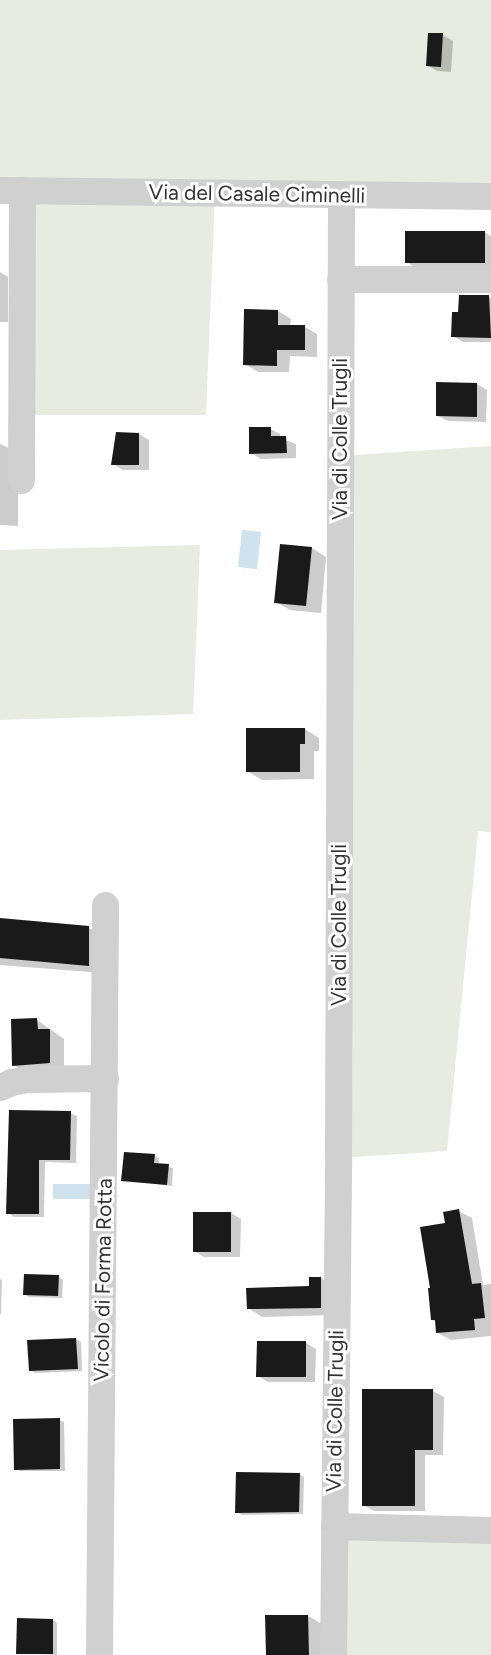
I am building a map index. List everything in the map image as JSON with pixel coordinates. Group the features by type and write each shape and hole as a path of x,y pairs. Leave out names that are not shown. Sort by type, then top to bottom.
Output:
{"street":[{"name":"Via del Casale Ciminelli","path":"21,480 11,190 491,196"},
{"name":"Via di Colle Trugli","path":"333,1655 338,1158 341,195"},
{"path":"340,279 491,279"},
{"name":"Vicolo di Forma Rotta","path":"99,1655 105,905"},
{"path":"0,1087 28,1079 105,1078"},
{"path":"334,1526 491,1530"}],"shaded area":[{"path":"0,0 491,0 491,196 215,194 206,415 21,415 22,191 0,190"},
{"path":"491,446 491,832 478,831 447,1151 338,1158 340,456"},
{"path":"200,545 193,714 0,720 0,550"},
{"path":"334,1526 491,1530 491,1655 333,1655"}],"water":[{"path":"242,530 261,532 257,569 238,567"},
{"path":"53,1184 92,1184 92,1199 53,1199"}],"building":[{"path":"428,33 443,33 441,67 426,66"},
{"path":"405,231 485,231 485,263 405,263"},
{"path":"459,295 489,295 491,338 451,337 452,312 458,312"},
{"path":"244,309 278,310 278,325 305,325 305,350 277,350 277,366 243,365"},
{"path":"436,382 477,383 477,417 436,416"},
{"path":"249,427 271,427 271,436 286,436 287,453 249,454"},
{"path":"116,432 139,433 139,465 111,465"},
{"path":"280,544 312,547 306,606 274,603"},
{"path":"246,728 305,728 305,744 300,744 300,772 246,772"},
{"path":"0,918 89,926 89,966 0,958"},
{"path":"37,1018 38,1029 50,1029 50,1063 12,1066 11,1019"},
{"path":"9,1110 71,1111 70,1160 39,1160 39,1214 6,1214"},
{"path":"124,1152 155,1154 154,1163 169,1164 167,1185 121,1181"},
{"path":"459,1209 472,1284 481,1283 485,1318 474,1319 475,1330 436,1333 435,1320 431,1320 428,1288 430,1288 420,1227 445,1223 443,1212"},
{"path":"193,1212 231,1212 231,1252 193,1252"},
{"path":"24,1274 59,1275 58,1296 23,1295"},
{"path":"309,1277 321,1277 321,1308 247,1309 246,1288 309,1286"},
{"path":"76,1338 78,1369 29,1371 27,1340"},
{"path":"257,1341 306,1341 306,1377 256,1377"},
{"path":"362,1389 433,1389 433,1450 415,1450 415,1506 362,1506"},
{"path":"60,1418 60,1469 14,1470 13,1419"},
{"path":"236,1472 300,1473 299,1512 235,1513"},
{"path":"265,1615 308,1615 309,1655 266,1655"},
{"path":"17,1618 53,1619 53,1654 16,1654"}]}
